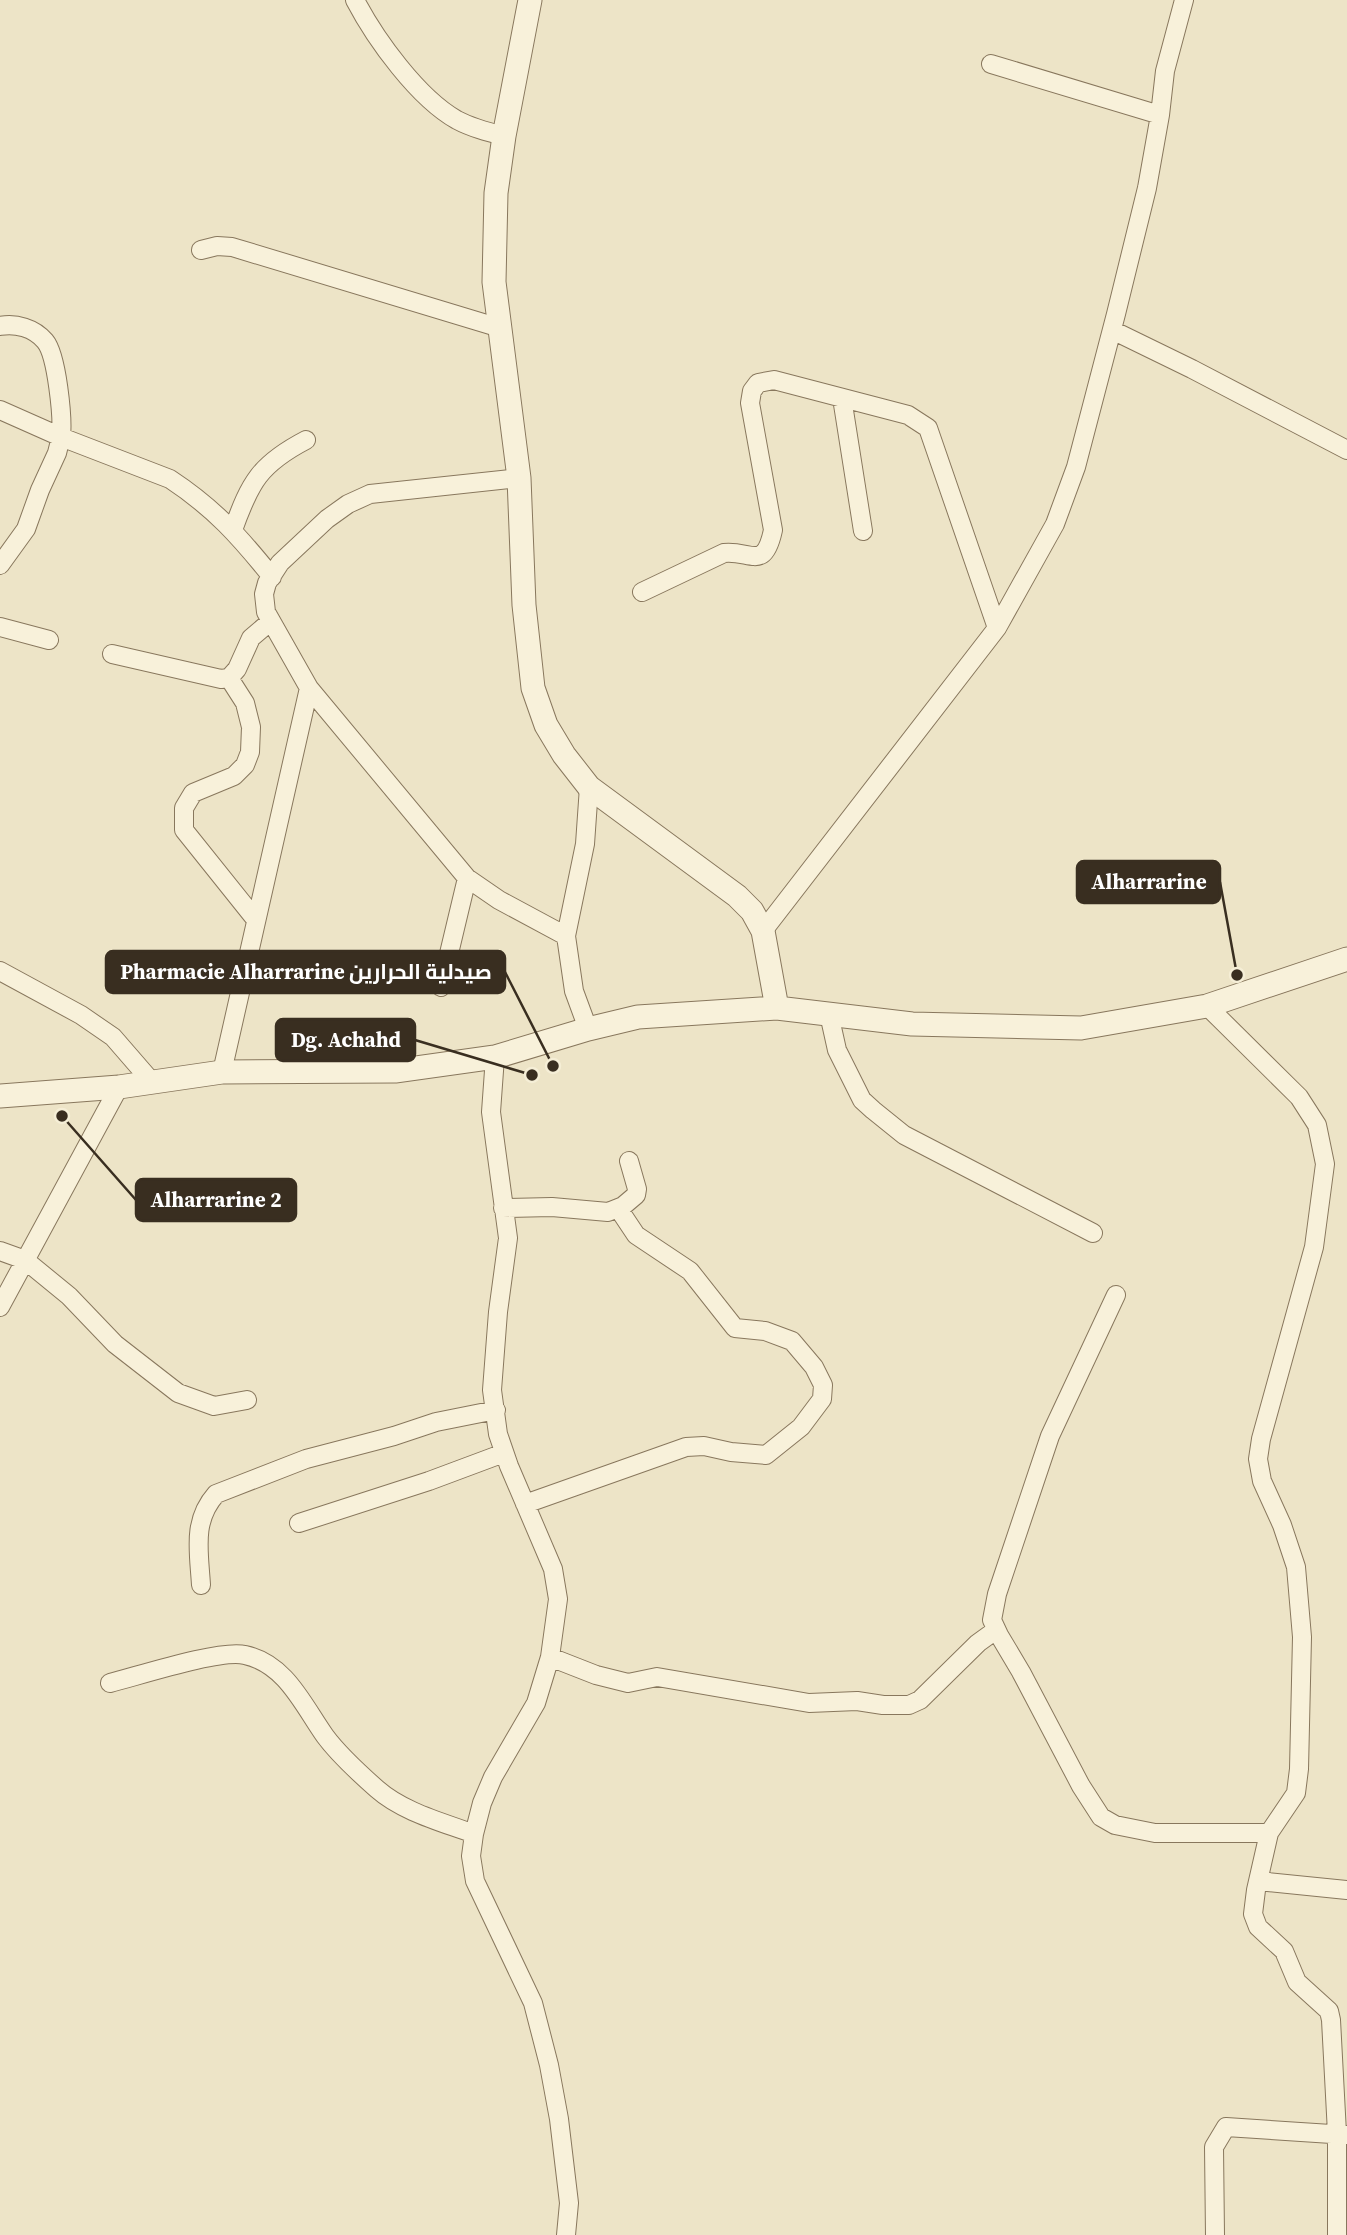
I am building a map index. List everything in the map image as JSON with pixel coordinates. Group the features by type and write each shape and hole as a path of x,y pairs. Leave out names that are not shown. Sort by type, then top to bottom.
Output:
{"street":[{"path":"355,0 367,23 424,95 456,119 477,129 504,136"},
{"path":"530,0 504,136 496,194 494,282 519,478 524,605 533,688 546,725 564,755 589,787 737,896 752,911 763,931 777,1008"},
{"path":"763,931 997,628 1055,524 1076,467 1147,188 1165,71 1184,0"},
{"path":"991,64 1160,115"},
{"path":"201,250 217,246 232,247 500,328"},
{"path":"0,326 7,324 26,327 46,341 55,368 62,425 57,453 26,529 0,565"},
{"path":"1112,330 1347,450"},
{"path":"642,592 724,553 734,552 753,558 763,554 771,543 774,530 750,403 752,391 758,383 774,380 908,415 928,428 997,628"},
{"path":"842,398 863,531"},
{"path":"0,410 170,480 201,500 233,530 272,576"},
{"path":"233,530 245,497 259,473 279,454 306,440"},
{"path":"519,478 370,494 348,504 327,519 281,563 264,594 266,612 309,688 467,878 499,900 566,936"},
{"path":"111,654 221,679 229,678 237,669 251,638 271,621"},
{"path":"0,627 49,640"},
{"path":"229,678 245,703 251,727 250,752 245,765 234,776 193,793 184,808 184,830 256,920"},
{"path":"222,1072 309,688"},
{"path":"588,1029 574,991 566,936 584,844 589,787"},
{"path":"442,987 467,878"},
{"path":"0,1096 119,1087 222,1072 395,1071 495,1057 638,1017 777,1008 912,1024 1081,1028 1207,1006 1347,959"},
{"path":"0,971 80,1014 113,1037 152,1083"},
{"path":"1207,1006 1299,1097 1317,1125 1325,1164 1314,1247 1261,1439 1258,1459 1262,1481 1282,1525 1296,1567 1302,1637 1296,1793 1269,1833 1253,1914 1258,1927 1284,1951 1297,1982 1329,2011 1342,2134 1337,2235"},
{"path":"829,1014 837,1050 862,1100 873,1110 904,1135 1093,1233"},
{"path":"495,1057 491,1112 508,1238 492,1390 498,1434 553,1569 558,1599 550,1657 536,1703 493,1777 482,1803 471,1856 475,1881 533,2003 549,2065 559,2119 569,2203 566,2235"},
{"path":"0,1307 119,1087"},
{"path":"503,1208 552,1207 608,1212 636,1195 637,1189 629,1161"},
{"path":"525,1504 686,1447 704,1446 766,1455 802,1427 822,1399 823,1385 814,1367 793,1341 765,1331 736,1328 690,1271 636,1235 618,1208"},
{"path":"0,1251 25,1260 69,1296 115,1345 178,1393 214,1406 247,1400"},
{"path":"1116,1295 1050,1436 997,1594 992,1620 1081,1786 1101,1817 1115,1825 1154,1833 1269,1833"},
{"path":"201,1585 199,1526 206,1505 216,1493 306,1459 436,1422 496,1410"},
{"path":"299,1523 505,1453"},
{"path":"550,1657 596,1675 628,1683 657,1677 810,1703 857,1701 909,1705 920,1700 978,1643 996,1630"},
{"path":"110,1683 220,1655 243,1654 264,1661 290,1682 327,1738 377,1789 393,1801 474,1835"},
{"path":"1258,1881 1347,1890"},
{"path":"1215,2235 1214,2147 1226,2127 1342,2134"}],"place":[{"name":"Alharrarine","path":"1237,975"},
{"name":"Pharmacie Alharrarine صيدلية الحرارين","path":"553,1066"},
{"name":"Dg. Achahd","path":"532,1075"},
{"name":"Alharrarine 2","path":"62,1116"}]}
